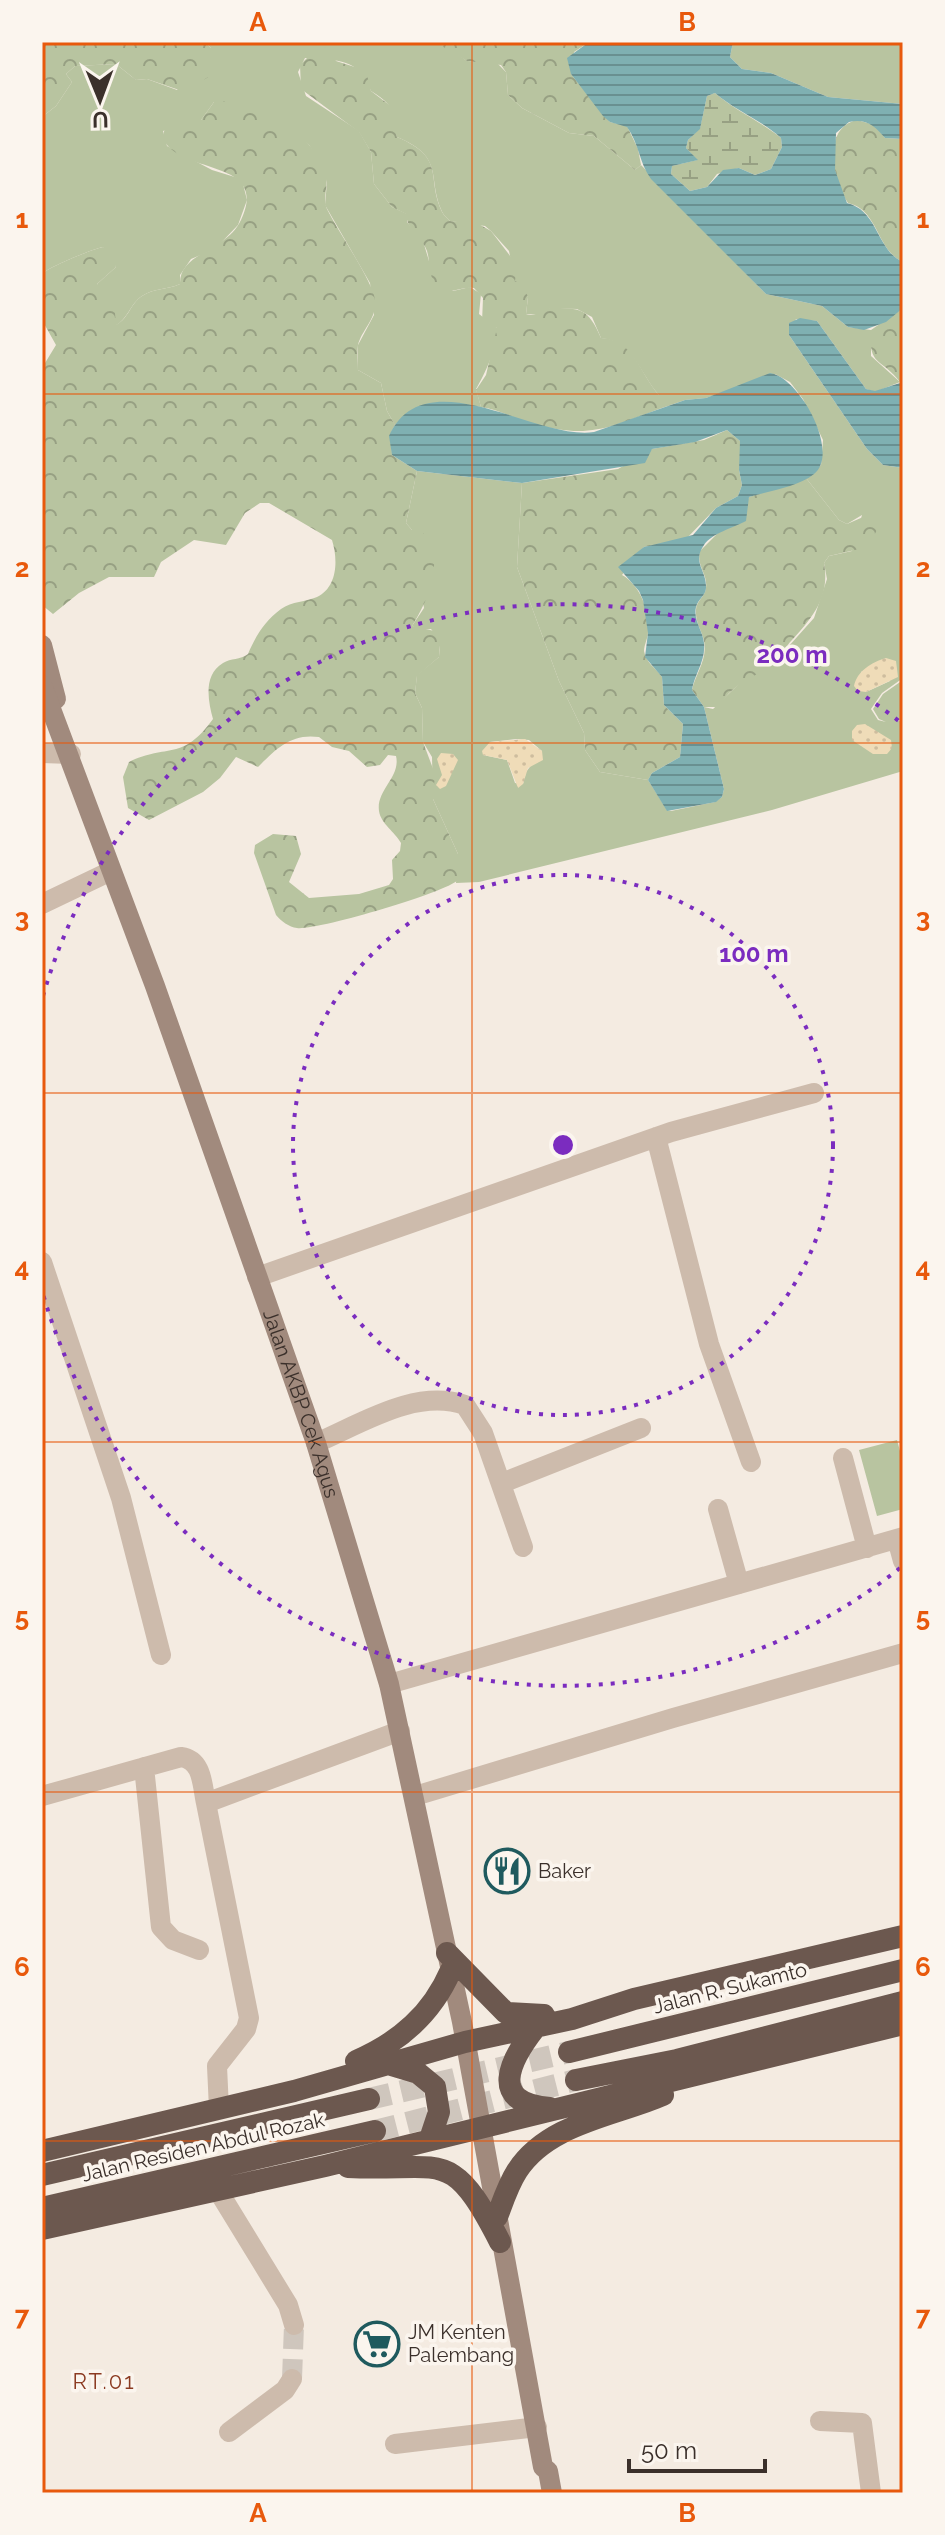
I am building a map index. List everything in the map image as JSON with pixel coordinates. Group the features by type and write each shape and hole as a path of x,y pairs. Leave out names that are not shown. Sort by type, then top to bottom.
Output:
{"highway":[{"path":"294,2091 383,2048 413,2027 425,2014 449,1961 492,2003 514,2016 545,2015 634,1999 903,1936"},
{"name":"Jalan R. Sukamto","path":"569,2052 903,1970"},
{"path":"42,2151 294,2091 387,2063 465,2042 535,2028 634,1999"},
{"path":"576,2080 677,2060 903,2002"},
{"path":"42,2229 325,2166 903,2024"},
{"path":"535,2028 511,2062 510,2082 515,2095 525,2103 555,2108"},
{"path":"387,2063 418,2073 435,2087 439,2112 430,2139"},
{"path":"497,2217 521,2165 555,2137 719,2070"},
{"name":"Jalan Residen Abdul Rozak","path":"42,2175 369,2099"},
{"name":"Jalan Residen Abdul Rozak","path":"42,2208 375,2131"},
{"path":"325,2166 371,2168 428,2165 447,2170 468,2187 500,2242"}],"main road":[{"name":"Jalan AKBP Cek Agus","path":"42,645 71,754"},
{"name":"Jalan AKBP Cek Agus","path":"42,685 71,754 316,1443 389,1684 415,1796 482,2127 500,2242 543,2467"},
{"path":"543,2467 545,2493"},
{"path":"543,2467 548,2471 552,2493"}],"street":[{"path":"42,753 71,754"},
{"path":"42,904 111,871"},
{"path":"257,1277 656,1137 814,1093"},
{"path":"656,1137 709,1344 751,1462"},
{"path":"42,1262 121,1498 161,1655"},
{"path":"316,1443 402,1407 433,1399 465,1405 473,1414 502,1483 523,1547"},
{"path":"502,1483 641,1428"},
{"path":"843,1458 867,1548"},
{"path":"718,1509 739,1584"},
{"path":"389,1684 900,1538 903,1561"},
{"path":"415,1796 903,1653"},
{"path":"206,1803 400,1731"},
{"path":"42,1796 144,1767 189,1758 199,1769 249,2018 246,2029 217,2066 219,2109"},
{"path":"144,1767 161,1927 173,1940 199,1950"},
{"path":"217,2189 288,2305 294,2325"},
{"path":"229,2432 285,2390 292,2379"},
{"path":"820,2421 862,2423 871,2493"},
{"path":"395,2444 537,2427"}],"green space":[{"path":"42,42 205,42 211,48 216,72 185,92 147,79 136,80 116,64 75,66 66,74 72,82 56,106 42,117"},
{"path":"205,42 440,42 467,61 497,63 506,72 508,95 522,108 569,133 594,136 635,170 641,165 766,294 822,306 848,327 871,330 871,356 900,382 875,392 866,389 817,321 796,319 789,335 867,449 883,465 903,468 903,678 882,693 871,709 878,720 886,722 879,719 873,709 883,694 903,680 903,720 894,721 903,721 903,771 772,810 479,882 456,883 458,854 433,799 432,757 423,742 422,708 415,693 417,675 439,657 439,645 431,629 421,630 412,626 424,608 412,530 406,523 417,471 522,483 517,567 559,681 584,733 585,750 600,772 648,780 667,810 671,811 715,802 722,797 724,789 704,707 713,709 744,679 780,656 814,618 827,579 824,563 829,556 852,551 862,515 847,524 839,520 806,478 821,465 823,440 803,399 790,382 775,374 706,398 685,400 659,409 659,395 635,360 621,346 601,338 592,317 577,309 550,308 540,315 526,314 528,297 515,281 509,251 485,226 450,221 444,215 429,162 413,145 397,137 390,107 371,91 360,72 346,63 305,58 298,72 306,96 359,131 371,152 374,184 392,207 407,214 407,222 423,241 429,261 453,291 470,287 481,294 479,314 497,328 497,335 487,368 476,389 481,407 425,406 395,425 387,411 381,383 358,370 358,345 374,315 370,283 325,205 327,182 318,159 309,145 273,118 214,102 201,120 163,131 167,146 212,170 238,178 247,200 238,225 215,249 191,259 180,275 180,284 142,296 115,326 97,284 116,267 103,247 42,274 42,117 56,106 72,82 66,74 75,66 116,64 136,80 147,79 177,90 211,48","holes":["886,658 890,681 866,692 861,672","529,740 542,751 526,772 523,784 515,783 507,760 483,755 490,742"]},
{"path":"435,42 589,42 574,52 571,74 610,122 627,126 638,149 641,165 635,170 594,136 569,133 522,108 508,95 506,72 501,65 467,61"},
{"path":"733,42 903,42 903,104 828,97 771,73 742,69 730,57"},
{"path":"327,47 336,61 361,69 367,75 371,91 392,107 397,137 413,145 429,162 444,215 450,221 477,223 491,231 517,265 515,281 523,285 528,297 526,314 534,315 546,308 561,308 587,315 601,338 621,344 629,351 659,395 659,409 612,426 569,431 481,407 476,390 486,375 497,328 482,322 483,298 474,288 447,291 435,284 427,251 409,225 406,214 392,207 374,184 371,152 359,132 301,89 300,65 312,53"},
{"path":"715,93 781,138 782,147 771,169 755,175 739,168 717,174 707,187 690,191 671,174 672,166 697,160 686,148 688,140 700,128 707,96"},
{"path":"214,102 246,106 280,121 309,145 320,159 327,178 327,209 362,268 375,300 374,313 358,345 358,370 381,383 387,411 395,425 391,432 392,455 417,471 406,523 412,530 421,531 433,553 433,578 412,626 439,632 439,657 417,676 415,693 422,708 423,742 435,774 433,799 458,854 461,871 458,880 448,886 406,902 309,927 291,926 276,915 254,853 255,845 273,834 296,836 301,854 289,882 309,898 359,894 389,885 393,879 392,860 400,851 401,843 382,820 379,803 395,770 396,756 388,755 380,765 367,767 349,751 332,747 319,737 300,737 278,749 258,767 236,757 220,778 203,792 149,820 128,808 123,777 129,762 174,750 202,732 213,719 209,697 212,674 223,663 248,654 270,618 281,609 317,597 329,587 335,572 332,540 269,503 260,503 245,513 226,545 194,540 161,562 154,577 109,577 79,593 53,614 42,605 42,368 56,345 42,320 42,274 103,247 111,251 116,267 97,284 114,301 116,325 142,296 180,284 187,265 234,231 247,200 244,186 220,170 173,151 163,139 164,131 171,122 201,120"},
{"path":"857,120 875,125 885,138 903,139 903,262 887,249 866,213 848,203 838,181 833,156 835,143 846,125"},
{"path":"903,308 903,382 900,382 874,356 871,330"},
{"path":"727,430 740,441 742,449 739,470 742,485 738,496 716,508 686,539 644,547 622,575 634,585 645,607 648,632 644,651 662,677 664,705 683,724 680,757 652,773 648,780 600,772 585,750 584,733 559,681 517,567 522,483 618,469 652,449 704,440"},
{"path":"806,478 839,520 847,524 870,514 878,528 868,547 829,556 824,563 825,586 818,605 777,660 739,685 719,707 704,707 692,690 705,648 696,614 697,604 706,588 700,551 746,505 749,497"},
{"path":"897,1440 903,1462 903,1509 877,1516 859,1450"}],"sand":[{"path":"886,658 896,661 898,677 866,692 858,691 854,686 862,672"},
{"path":"865,724 891,740 892,748 887,754 873,754 852,740 852,731 857,725"},
{"path":"525,739 542,751 543,760 528,768 523,784 518,788 507,760 483,755 482,751 490,742"},
{"path":"441,753 453,754 458,760 446,786 440,789 436,785 442,775 437,759"}],"water":[{"path":"589,42 733,42 730,57 742,69 771,73 828,97 903,104 903,139 885,138 874,127 860,121 849,122 836,133 835,170 847,203 865,214 887,249 903,262 903,308 886,322 864,330 848,327 822,306 766,294 651,179 627,127 610,122 603,116 571,74 567,58","holes":["715,93 781,138 782,147 771,169 755,175 739,168 723,170 707,187 690,191 671,174 672,166 698,160 686,148 688,140 700,129 707,96"]},
{"path":"800,318 817,321 866,389 875,391 903,382 903,468 883,465 867,449 789,335 789,323"},
{"path":"770,373 793,387 813,417 823,450 821,464 814,474 800,482 749,497 746,521 712,537 701,551 699,561 706,589 695,612 704,650 692,690 704,707 724,789 722,797 716,802 667,811 648,780 652,773 680,757 683,724 664,705 662,677 645,657 648,633 643,600 618,567 644,547 693,535 716,508 738,496 742,485 740,441 727,430 695,442 652,449 645,463 522,483 417,471 392,455 389,436 406,414 428,403 455,402 570,432 594,432 685,400 706,398"}],"tunnel":[{"path":"369,2099 569,2052"},
{"path":"375,2131 576,2080"},
{"path":"292,2379 294,2325"}],"place":[{"name":"Baker","path":"507,1871"},
{"name":"JM Kenten Palembang","path":"377,2344"}],"district":[{"name":"RT.01","path":"104,2381"}]}
